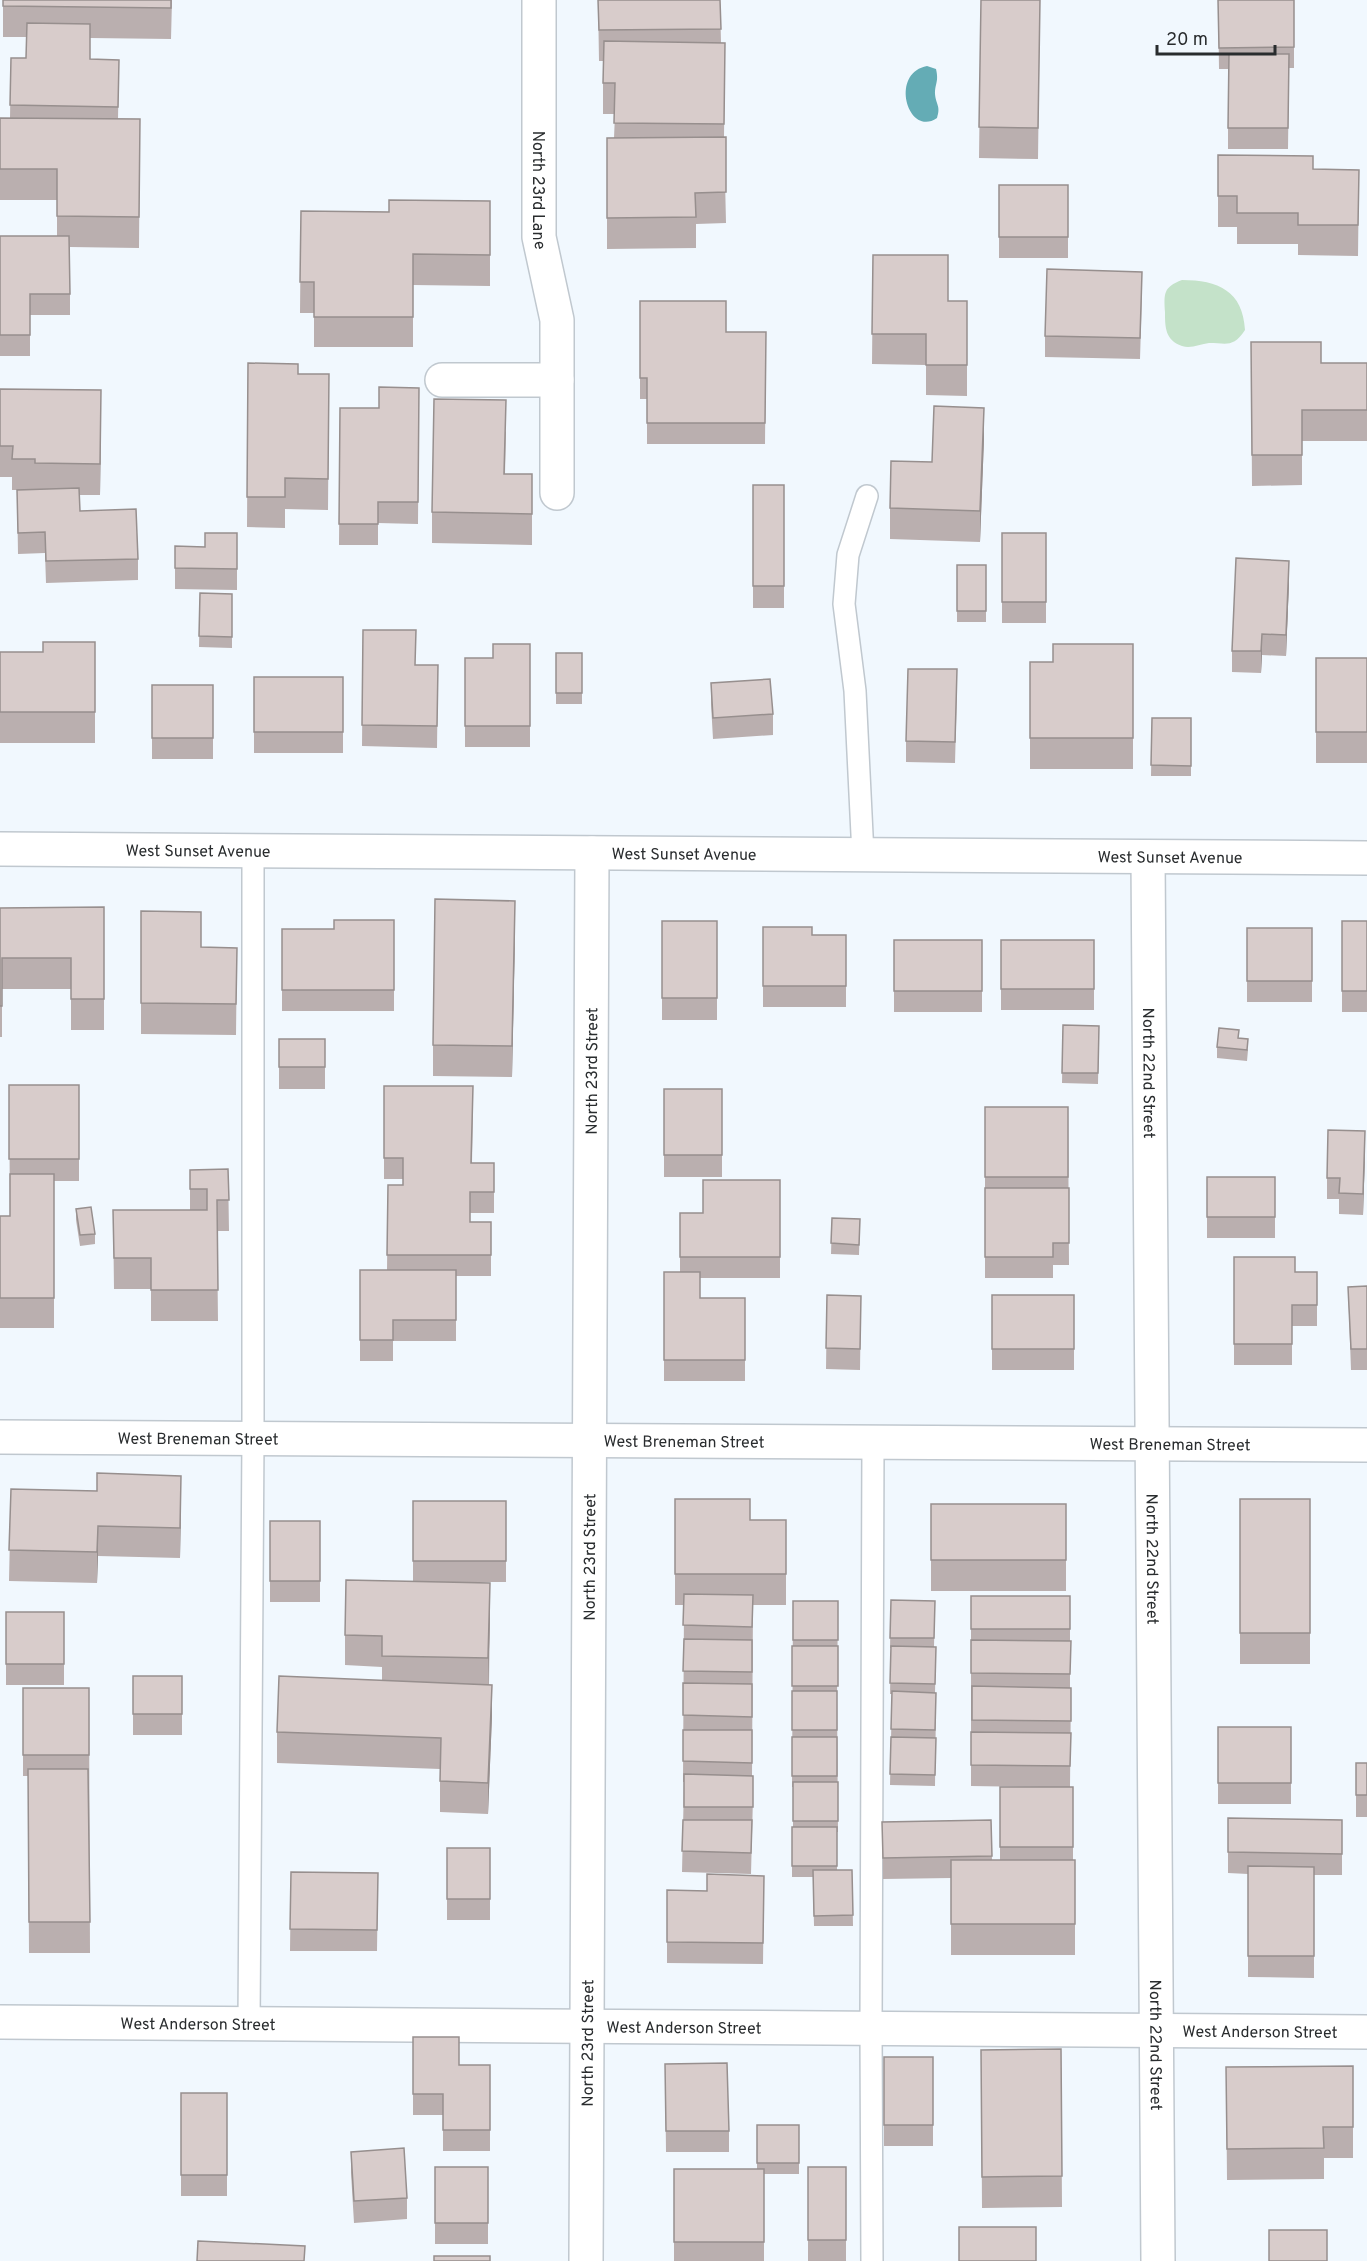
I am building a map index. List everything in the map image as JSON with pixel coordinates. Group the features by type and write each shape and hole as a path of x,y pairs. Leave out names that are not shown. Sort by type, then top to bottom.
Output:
{"street":[{"name":"North 23rd Lane","path":"539,0 539,237 557,321 557,493"},
{"path":"442,380 557,380"},
{"name":"West Sunset Avenue","path":"0,849 1367,858"},
{"name":"North 23rd Street","path":"586,2261 592,853"},
{"name":"North 22nd Street","path":"1148,857 1158,2261"},
{"name":"West Breneman Street","path":"0,1437 1367,1445"},
{"name":"West Anderson Street","path":"0,2022 1367,2032"}],"lane":[{"path":"863,855 855,691 844,604 848,555 867,496"},
{"path":"249,2024 253,1438 253,851"},
{"path":"872,2261 873,1442"}],"green space":[{"path":"1182,280 1207,282 1226,290 1234,297 1243,317 1245,330 1237,340 1229,343 1209,343 1189,347 1176,343 1169,337 1166,328 1165,296 1171,285"}],"water":[{"path":"927,66 936,69 935,94 939,111 937,118 927,122 918,119 911,112 906,91 908,80 915,71"}],"building":[{"path":"3,0 171,0 171,8 3,6"},
{"path":"598,0 720,0 721,29 599,30"},
{"path":"981,0 1040,0 1038,128 979,127"},
{"path":"1218,0 1294,0 1294,47 1219,48"},
{"path":"27,23 90,24 90,59 119,60 118,107 10,105 11,58 26,58"},
{"path":"604,41 725,43 724,124 614,123 615,83 603,83"},
{"path":"1229,54 1289,54 1288,128 1228,128"},
{"path":"0,118 140,119 139,217 57,216 57,169 0,169"},
{"path":"726,137 726,192 695,193 696,217 607,218 607,138"},
{"path":"1218,155 1313,156 1313,169 1359,170 1358,225 1298,225 1298,213 1237,213 1237,196 1218,196"},
{"path":"999,185 1068,185 1068,237 999,237"},
{"path":"389,200 490,201 490,255 413,254 413,317 314,317 314,282 300,282 301,211 389,212"},
{"path":"0,236 69,236 70,294 30,294 30,335 0,335"},
{"path":"873,255 948,255 948,301 967,301 967,365 926,365 926,334 872,334"},
{"path":"1047,269 1142,272 1140,338 1045,336"},
{"path":"640,301 726,301 726,332 766,332 765,423 647,423 647,378 640,378"},
{"path":"1251,342 1321,342 1321,363 1367,363 1367,410 1302,410 1302,455 1252,455"},
{"path":"248,363 298,364 298,374 329,374 328,479 285,478 285,497 247,497"},
{"path":"379,387 419,388 418,502 378,502 378,524 339,524 340,408 379,408"},
{"path":"0,389 101,390 100,464 35,463 35,459 12,459 13,446 0,446"},
{"path":"434,399 506,400 504,474 532,474 532,514 432,512"},
{"path":"934,406 984,408 980,511 890,508 891,461 932,462"},
{"path":"753,485 784,485 784,586 753,586"},
{"path":"79,488 80,511 136,509 138,559 46,561 45,532 18,533 17,490"},
{"path":"205,533 237,533 237,569 175,568 175,546 205,547"},
{"path":"1002,533 1046,533 1046,602 1002,602"},
{"path":"1236,558 1289,561 1286,635 1262,634 1261,651 1232,651"},
{"path":"957,565 986,565 986,611 957,611"},
{"path":"200,593 232,594 232,637 199,636"},
{"path":"363,630 416,630 415,665 438,665 437,726 362,725"},
{"path":"43,642 95,642 95,712 0,712 0,652 43,652"},
{"path":"493,644 530,644 530,726 465,726 465,658 493,658"},
{"path":"1053,644 1133,644 1133,738 1030,738 1030,662 1053,662"},
{"path":"556,653 582,653 582,693 556,693"},
{"path":"1316,658 1367,658 1367,732 1316,732"},
{"path":"908,669 957,669 955,742 906,741"},
{"path":"254,677 343,677 343,732 254,732"},
{"path":"770,679 773,714 713,718 711,683"},
{"path":"152,685 213,685 213,738 152,738"},
{"path":"1152,718 1191,718 1191,766 1151,765"},
{"path":"435,899 515,901 512,1046 433,1045"},
{"path":"104,907 104,999 71,999 71,958 2,958 2,1006 0,1006 0,908"},
{"path":"141,911 201,912 201,947 237,948 236,1004 141,1003"},
{"path":"334,920 394,920 394,990 282,990 282,929 334,929"},
{"path":"662,921 717,921 717,998 662,998"},
{"path":"1342,921 1367,921 1367,991 1342,991"},
{"path":"763,927 812,927 812,935 846,935 846,986 763,986"},
{"path":"1247,928 1312,928 1312,981 1247,981"},
{"path":"894,940 982,940 982,991 894,991"},
{"path":"1001,940 1094,940 1094,989 1001,989"},
{"path":"1063,1025 1099,1026 1098,1073 1062,1073"},
{"path":"1219,1028 1239,1030 1238,1038 1248,1039 1247,1050 1217,1047"},
{"path":"279,1039 325,1039 325,1067 279,1067"},
{"path":"9,1085 79,1085 79,1159 9,1159"},
{"path":"384,1086 473,1086 471,1163 494,1163 494,1192 470,1192 470,1222 491,1222 491,1255 387,1255 388,1185 403,1185 403,1158 384,1158"},
{"path":"664,1089 722,1089 722,1155 664,1155"},
{"path":"985,1107 1068,1107 1068,1177 985,1177"},
{"path":"1328,1130 1365,1131 1363,1194 1339,1193 1340,1178 1327,1178"},
{"path":"228,1169 229,1200 217,1200 218,1290 151,1290 151,1258 114,1258 113,1210 207,1210 207,1189 190,1189 190,1170"},
{"path":"10,1174 54,1174 54,1298 0,1298 0,1216 10,1216"},
{"path":"1207,1177 1275,1177 1275,1217 1207,1217"},
{"path":"703,1180 780,1180 780,1257 680,1257 680,1213 703,1213"},
{"path":"985,1188 1069,1188 1069,1243 1053,1243 1053,1257 985,1257"},
{"path":"91,1207 95,1234 80,1235 76,1209"},
{"path":"832,1218 860,1219 859,1245 831,1243"},
{"path":"1234,1257 1295,1257 1295,1272 1317,1272 1317,1305 1292,1305 1292,1344 1234,1344"},
{"path":"360,1270 456,1270 456,1320 393,1320 393,1340 360,1340"},
{"path":"664,1272 700,1272 700,1298 745,1298 745,1360 664,1360"},
{"path":"1367,1286 1367,1349 1351,1349 1348,1287"},
{"path":"827,1295 861,1296 860,1349 826,1348"},
{"path":"992,1295 1074,1295 1074,1349 992,1349"},
{"path":"97,1473 181,1476 180,1528 98,1526 97,1552 9,1550 11,1489 97,1491"},
{"path":"675,1499 750,1499 750,1520 786,1520 786,1574 675,1574"},
{"path":"1240,1499 1310,1499 1310,1633 1240,1633"},
{"path":"413,1501 506,1501 506,1561 413,1561"},
{"path":"931,1504 1066,1504 1066,1560 931,1560"},
{"path":"270,1521 320,1521 320,1581 270,1581"},
{"path":"346,1580 490,1583 488,1658 382,1656 382,1636 345,1635"},
{"path":"684,1594 753,1595 752,1627 683,1625"},
{"path":"971,1596 1070,1596 1070,1629 971,1629"},
{"path":"891,1600 935,1601 934,1638 890,1638"},
{"path":"793,1601 838,1601 838,1640 793,1640"},
{"path":"6,1612 64,1612 64,1664 6,1664"},
{"path":"684,1639 752,1640 752,1672 683,1671"},
{"path":"971,1640 1071,1641 1070,1674 971,1673"},
{"path":"792,1646 838,1646 838,1686 792,1686"},
{"path":"891,1646 936,1647 935,1684 890,1683"},
{"path":"133,1676 182,1676 182,1714 133,1714"},
{"path":"279,1676 492,1685 488,1783 440,1781 441,1738 277,1732"},
{"path":"683,1683 752,1684 752,1717 683,1715"},
{"path":"972,1686 1071,1688 1071,1721 972,1720"},
{"path":"23,1688 89,1688 89,1755 23,1755"},
{"path":"792,1691 837,1691 837,1730 792,1730"},
{"path":"892,1691 936,1693 935,1730 891,1729"},
{"path":"1218,1727 1291,1727 1291,1783 1218,1783"},
{"path":"683,1730 752,1730 752,1763 683,1761"},
{"path":"971,1732 1071,1733 1070,1766 971,1765"},
{"path":"792,1737 837,1737 837,1776 792,1776"},
{"path":"891,1737 936,1738 935,1775 890,1774"},
{"path":"1356,1763 1367,1763 1367,1795 1356,1795"},
{"path":"28,1769 88,1769 90,1922 29,1922"},
{"path":"684,1774 753,1776 753,1807 684,1807"},
{"path":"793,1782 838,1782 838,1821 793,1821"},
{"path":"1000,1787 1073,1787 1073,1847 1000,1847"},
{"path":"1228,1818 1342,1820 1342,1854 1228,1852"},
{"path":"683,1820 752,1820 751,1853 682,1851"},
{"path":"991,1820 992,1856 883,1858 882,1822"},
{"path":"792,1827 837,1827 837,1866 792,1866"},
{"path":"447,1848 490,1848 490,1899 447,1899"},
{"path":"951,1860 1075,1860 1075,1924 951,1924"},
{"path":"1248,1866 1314,1867 1314,1956 1248,1956"},
{"path":"813,1870 852,1870 853,1915 814,1916"},
{"path":"291,1872 378,1873 377,1930 290,1929"},
{"path":"707,1874 764,1876 763,1943 667,1942 667,1890 707,1891"},
{"path":"413,2037 459,2037 459,2065 490,2065 490,2130 443,2130 443,2094 413,2094"},
{"path":"1061,2049 1062,2176 982,2177 981,2050"},
{"path":"884,2057 933,2057 933,2125 884,2125"},
{"path":"727,2063 729,2131 666,2131 665,2064"},
{"path":"1353,2066 1353,2127 1323,2127 1324,2148 1227,2149 1226,2067"},
{"path":"181,2093 227,2093 227,2175 181,2175"},
{"path":"757,2125 799,2125 799,2163 757,2163"},
{"path":"404,2148 407,2198 354,2201 351,2152"},
{"path":"435,2167 488,2167 488,2223 435,2223"},
{"path":"808,2167 846,2167 846,2240 808,2240"},
{"path":"674,2169 764,2169 764,2242 674,2242"},
{"path":"959,2227 1036,2227 1036,2261 959,2261"},
{"path":"1269,2230 1327,2230 1327,2261 1269,2261"},
{"path":"198,2241 305,2246 304,2261 197,2261"},
{"path":"434,2256 490,2256 490,2261 434,2261"}]}
